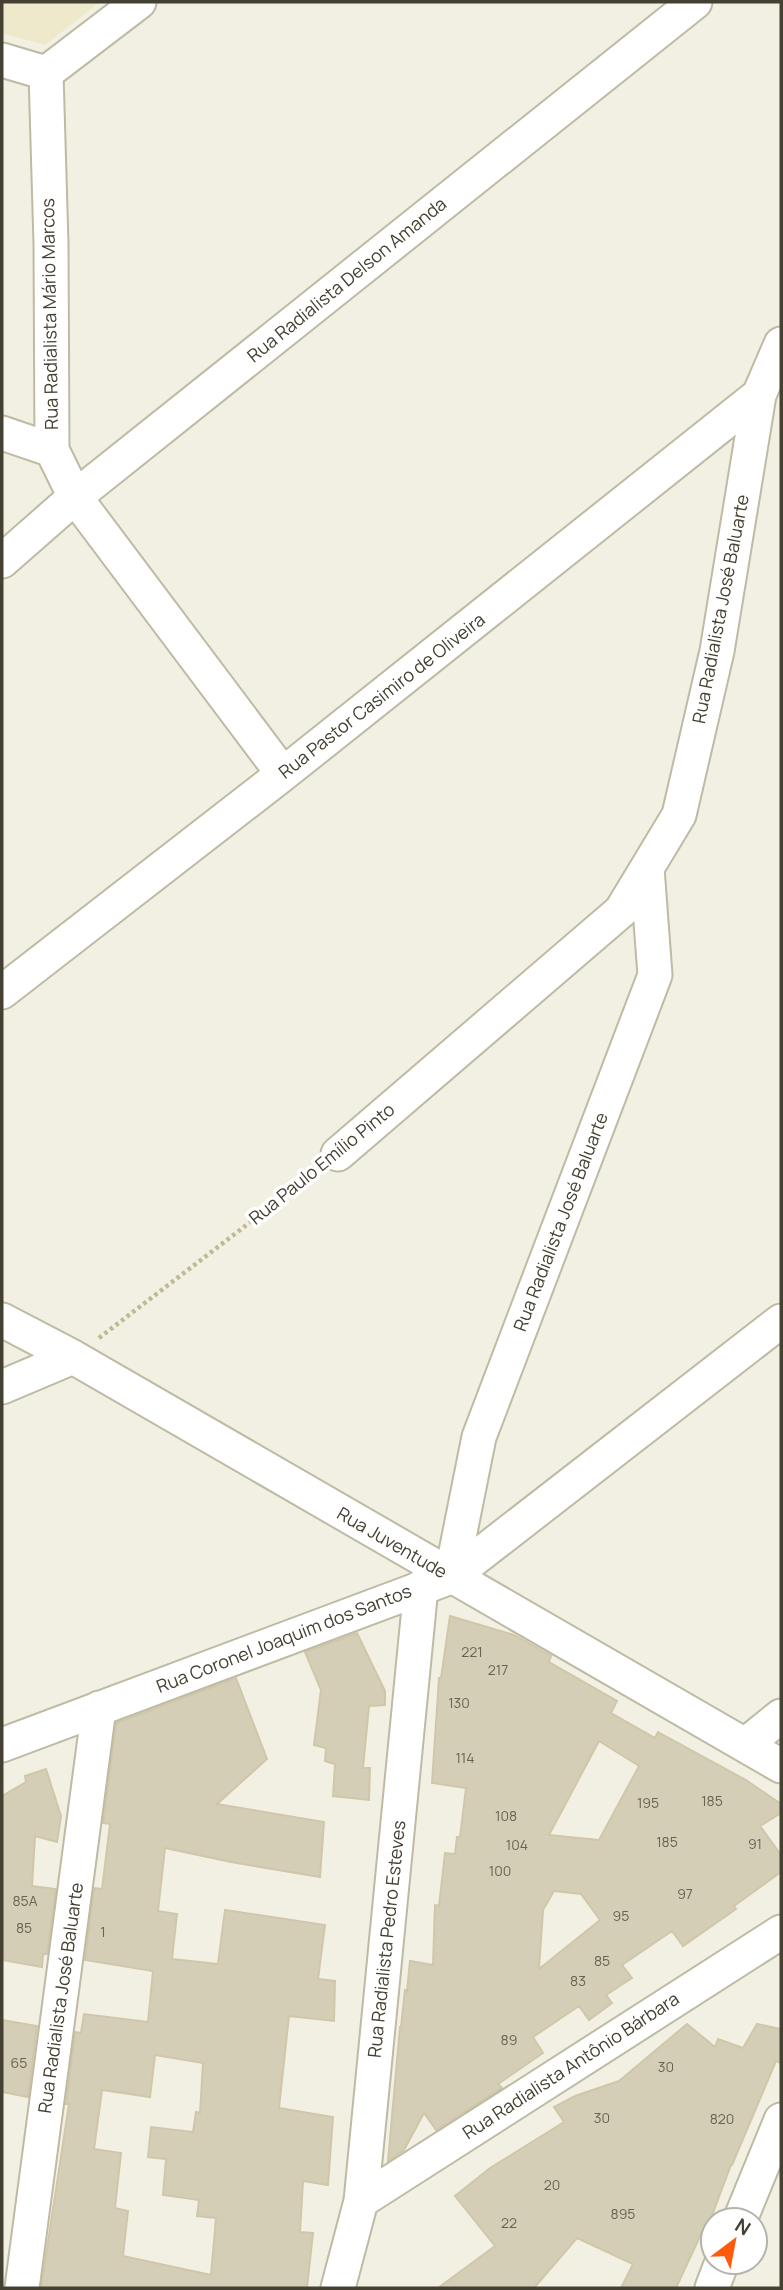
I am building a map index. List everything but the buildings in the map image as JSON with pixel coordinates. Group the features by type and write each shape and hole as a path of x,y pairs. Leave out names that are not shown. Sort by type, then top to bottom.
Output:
{"street":[{"path":"2,60 46,74 139,2"},
{"name":"Rua Radialista Delson Amanda","path":"2,561 75,497 695,2"},
{"name":"Rua Radialista Mário Marcos","path":"46,74 51,244 52,450 75,497 283,774"},
{"name":"Rua Radialista José Baluarte","path":"621,911 679,815 717,651 759,396 781,344"},
{"name":"Rua Pastor Casimiro de Oliveira","path":"2,992 283,774 759,396"},
{"path":"2,433 52,450"},
{"name":"Rua Radialista José Baluarte","path":"436,1582 479,1437 655,975 647,867"},
{"name":"Rua Paulo Emílio Pinto","path":"338,1154 621,911"},
{"name":"Rua Juventude","path":"2,1320 73,1357 436,1582 781,1766"},
{"name":"Rua Coronel Joaquim dos Santos","path":"2,1745 436,1582 781,1321"},
{"path":"2,1387 73,1357"},
{"name":"Rua Radialista Pedro Esteves","path":"338,2288 361,2201 436,1582"},
{"name":"Rua Radialista José Baluarte","path":"22,2288 99,1708"},
{"path":"745,1745 781,1716"},
{"name":"Rua Radialista Antônio Bárbara","path":"361,2201 781,1932"},
{"path":"746,2206 781,2120"}],"path":[{"name":"Rua Paulo Emílio Pinto","path":"73,1357 338,1154"}],"shaded area":[{"path":"2,2 100,2 45,45 2,33"}]}
